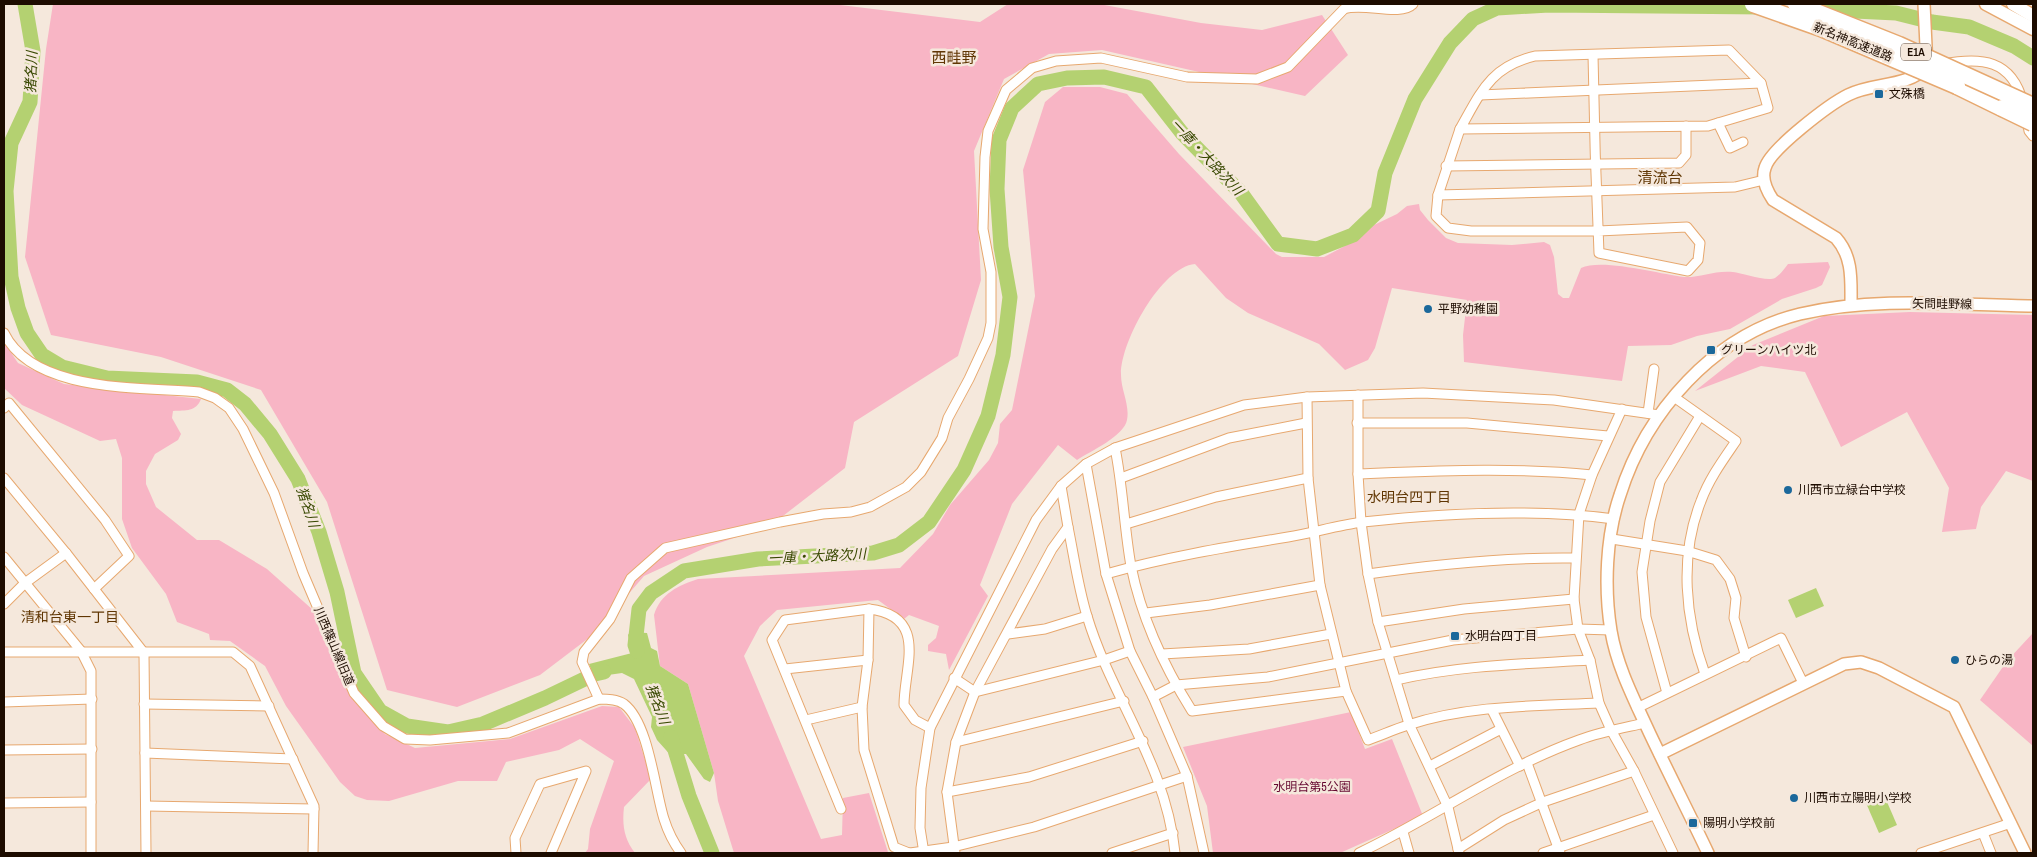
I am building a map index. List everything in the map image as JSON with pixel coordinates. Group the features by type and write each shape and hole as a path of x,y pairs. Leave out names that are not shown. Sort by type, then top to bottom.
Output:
{"highway":[{"name":"新名神高速道路","path":"1753,4 1829,32 1958,86 2033,123"},
{"name":"新名神高速道路","path":"1796,4 1908,49 2033,106"}],"main road":[{"path":"1986,4 2033,29"},
{"path":"2012,4 2033,16"}],"street":[{"path":"681,853 670,838 663,818 654,770 638,724 625,704 597,696 582,662 584,652 610,619 632,578 664,548 780,522 823,514 851,512 870,507 906,487 921,472 942,438 948,418 988,338 991,323 992,281 983,213 988,131 1006,90 1032,68 1056,61 1101,58 1187,77 1257,80 1288,66 1344,9 1355,5 1398,9 1410,7 1413,4"},
{"path":"1924,4 1927,67"},
{"path":"1460,129 1594,127 1686,126 1718,123 1768,108 1761,83 1729,50 1535,56 1518,60 1500,70 1485,85 1460,129 1446,166 1438,195 1436,216 1448,228 1471,231 1598,231 1686,227 1700,243 1698,260 1688,271 1599,253 1598,231 1595,192 1594,127 1594,55"},
{"path":"1851,304 1850,269 1844,247 1836,238 1773,200 1767,191 1764,180 1764,168 1770,156 1782,144 1836,102 1858,92 1907,80 1918,76 1927,67 1980,60 1992,63 2012,77 2019,87 2030,131 2033,136"},
{"path":"1480,95 1761,83"},
{"path":"1718,123 1730,148 1743,142"},
{"path":"1446,166 1595,165 1678,162 1686,155 1686,126"},
{"path":"1438,195 1736,187 1764,180"},
{"name":"矢問畦野線","path":"1708,853 1638,708 1619,660 1611,630 1608,591 1614,519 1620,494 1654,414 1674,397 1714,356 1742,338 1797,315 1851,304 2033,306"},
{"name":"川西篠山線旧道","path":"4,333 11,347 26,360 69,380 199,392 215,398 229,408 243,429 274,493 303,573 354,693 383,726 404,739 430,740 508,733 597,696"},
{"path":"924,852 920,828 920,788 930,728 1036,520 1061,486 1086,464 1115,448 1244,405 1307,396 1423,393 1554,400 1654,414 1654,369"},
{"path":"1358,395 1358,474 1361,522 1368,574 1378,622 1409,724 1448,807 1459,851 1504,820 1542,802 1634,770"},
{"path":"1307,396 1308,478 1320,585 1346,691 1368,740 1409,724 1457,714 1518,706 1600,703"},
{"path":"1674,397 1736,441 1701,501 1687,551 1689,609 1695,647 1705,674"},
{"path":"4,408 10,403 105,520 129,556 94,589"},
{"path":"1622,409 1608,436 1592,475 1579,514 1574,599 1578,629 1590,660 1600,703 1611,730 1634,770 1672,853"},
{"path":"1667,693 1646,617 1642,572 1650,521 1660,482 1700,416"},
{"path":"1358,423 1467,423 1608,436"},
{"path":"1121,478 1229,438 1306,424"},
{"path":"1115,448 1121,478 1132,567 1162,654 1176,685 1192,710 1346,691"},
{"path":"1086,464 1106,574 1130,651 1154,698 1188,776 1204,853"},
{"path":"1358,474 1472,470 1552,471 1592,475"},
{"path":"4,478 66,553 144,653 146,853"},
{"path":"1126,524 1216,496 1308,478"},
{"path":"1061,486 1087,616 1104,660 1143,741 1161,786 1173,833 1175,853"},
{"path":"1106,574 1209,550 1314,533 1361,522 1472,514 1579,514 1614,519"},
{"path":"954,850 947,792 956,742 975,692 1008,634 1052,549 1068,526"},
{"path":"1612,539 1687,551 1716,560 1730,579 1736,598 1734,618 1746,657"},
{"path":"4,604 26,583 66,553"},
{"path":"4,557 81,652 91,671 91,853"},
{"path":"1368,574 1436,564 1505,558 1575,558"},
{"path":"1146,612 1210,605 1320,585"},
{"path":"1378,622 1464,609 1574,599"},
{"path":"841,809 772,640 785,620 868,609 880,610 888,614 905,629 910,643 904,705 915,720 930,728"},
{"path":"868,609 868,660 862,707 864,750 894,847 910,853 954,850 1034,827 1188,776"},
{"path":"1008,634 1045,629 1087,616"},
{"path":"1154,698 1176,685 1268,677 1453,640 1578,629 1611,630"},
{"path":"1162,654 1249,649 1331,634"},
{"path":"1638,708 1705,674 1746,657 1781,638 1804,683"},
{"path":"954,678 975,692 1104,660 1130,651"},
{"path":"4,652 233,652 250,666 314,809 313,853"},
{"path":"785,669 868,660"},
{"path":"1396,680 1436,671 1473,667 1590,660"},
{"path":"1660,754 1844,664 1861,662 1878,668 1954,707 2025,853"},
{"path":"4,702 92,699"},
{"path":"956,742 1124,701"},
{"path":"144,704 268,706"},
{"path":"806,720 862,707"},
{"path":"1492,710 1500,729 1524,764 1542,802 1559,850"},
{"path":"1359,853 1403,832 1524,764 1578,740 1611,730 1645,723"},
{"path":"1430,766 1500,729"},
{"path":"947,792 1029,777 1143,741"},
{"path":"4,750 92,748"},
{"path":"145,753 293,759"},
{"path":"516,853 515,838 540,784 586,771 552,853"},
{"path":"4,803 91,802"},
{"path":"146,806 314,809"},
{"path":"1543,853 1559,850 1654,815"},
{"path":"1920,853 2011,823"},
{"path":"1403,832 1408,853"},
{"path":"1112,853 1173,833"},
{"path":"1983,833 1991,853"},
{"path":"81,853 95,853"}],"green space":[{"path":"53,4 832,4 980,22 1008,4 1099,4 1201,23 1262,30 1322,15 1348,55 1305,96 1102,50 1049,54 1004,79 974,151 981,280 958,356 854,422 845,468 770,526 707,547 644,576 594,634 540,675 457,707 387,690 327,502 261,390 161,357 51,335 25,257 46,49"},
{"path":"1063,87 1100,87 1127,94 1179,154 1276,254 1282,257 1324,257 1360,238 1374,225 1397,214 1407,206 1419,204 1420,210 1446,238 1458,243 1512,245 1544,242 1550,245 1554,257 1558,294 1563,298 1569,298 1581,268 1590,265 1616,266 1684,277 1726,272 1771,279 1779,275 1788,264 1828,262 1830,267 1822,285 1782,299 1730,329 1697,336 1671,345 1628,346 1622,381 1464,362 1463,335 1467,300 1392,288 1375,348 1368,360 1345,370 1319,344 1248,313 1226,298 1195,264 1182,268 1156,292 1135,327 1127,345 1122,361 1121,375 1128,414 1125,426 1114,437 1077,460 1058,445 1012,504 980,585 988,596 949,670 946,654 928,651 928,645 936,638 939,626 909,615 904,619 878,600 777,610 760,626 744,656 821,839 842,835 843,798 869,793 888,852 892,853 734,853 718,801 714,773 688,684 660,666 654,615 657,608 671,591 698,579 900,568 933,534 950,505 989,460 998,443 1000,424 1012,410 1035,296 1023,170 1045,102"},
{"path":"1910,312 2033,315 2033,481 2006,471 1981,507 1976,529 1942,532 1949,488 1907,412 1841,447 1805,372 1761,366 1695,391 1753,345 1824,316"},
{"path":"4,342 18,363 64,384 201,399 193,408 173,411 172,418 181,434 178,440 155,454 146,471 146,484 156,507 197,540 219,540 267,569 313,610 352,697 385,734 415,748 510,739 602,706 619,707 635,728 651,779 624,807 623,820 625,831 628,842 635,853 585,853 588,849 590,829 614,761 580,739 559,750 506,762 497,781 458,781 389,801 367,800 355,796 340,782 286,706 265,666 230,641 210,640 209,634 177,622 166,594 132,548 122,519 122,458 116,439 100,441 22,405 4,388"},
{"path":"2033,633 2033,746 1980,700 2007,661"},
{"name":"水明台第5公園","path":"1351,712 1365,749 1392,739 1423,816 1340,853 1213,853 1207,806 1183,747"}],"water":[{"path":"1816,588 1824,606 1796,618 1788,600"},
{"path":"630,632 647,633 651,648 657,651 660,666 688,684 714,773 710,782 704,779 686,754 682,754 674,759 657,740 651,727 652,717 634,679 622,673 594,677 589,664 632,653 628,635"},
{"path":"1884,795 1897,825 1879,833 1866,803"}],"waterway":[{"name":"猪名川","path":"25,4 33,51 30,102 11,143 6,191 11,277 18,308 27,333 42,355 62,367 107,378 197,382 227,390 245,404 270,434 298,479 319,532 337,592 354,673 380,711 407,726 448,732 483,724 545,698 595,674 604,672"},
{"name":"一庫・大路次川","path":"637,651 635,645 639,609 651,593 684,571 758,559 873,553 899,545 929,522 964,470 988,416 1003,355 1010,297 1001,247 997,189 999,140 1012,108 1038,84 1067,78 1104,77 1146,87 1182,133 1241,193 1278,244 1317,249 1353,235 1378,211 1385,173 1415,99 1450,43 1473,19 1497,8 1549,5 1765,7"},
{"name":"一庫・大路次川","path":"1813,9 1896,13 1932,22 1969,27 2014,46 2033,58"},
{"name":"猪名川","path":"671,737 689,796 712,853"}],"place":[{"name":"文殊橋","path":"1879,94"},
{"name":"平野幼稚園","path":"1428,309"},
{"name":"グリーンハイツ北","path":"1711,350"},
{"name":"川西市立緑台中学校","path":"1788,490"},
{"name":"水明台四丁目","path":"1455,636"},
{"name":"ひらの湯","path":"1955,660"},
{"name":"川西市立陽明小学校","path":"1794,798"},
{"name":"陽明小学校前","path":"1693,823"}],"district":[{"name":"西畦野","path":"954,58"},
{"name":"清流台","path":"1660,178"},
{"name":"水明台四丁目","path":"1409,497"},
{"name":"清和台東一丁目","path":"70,617"}]}
